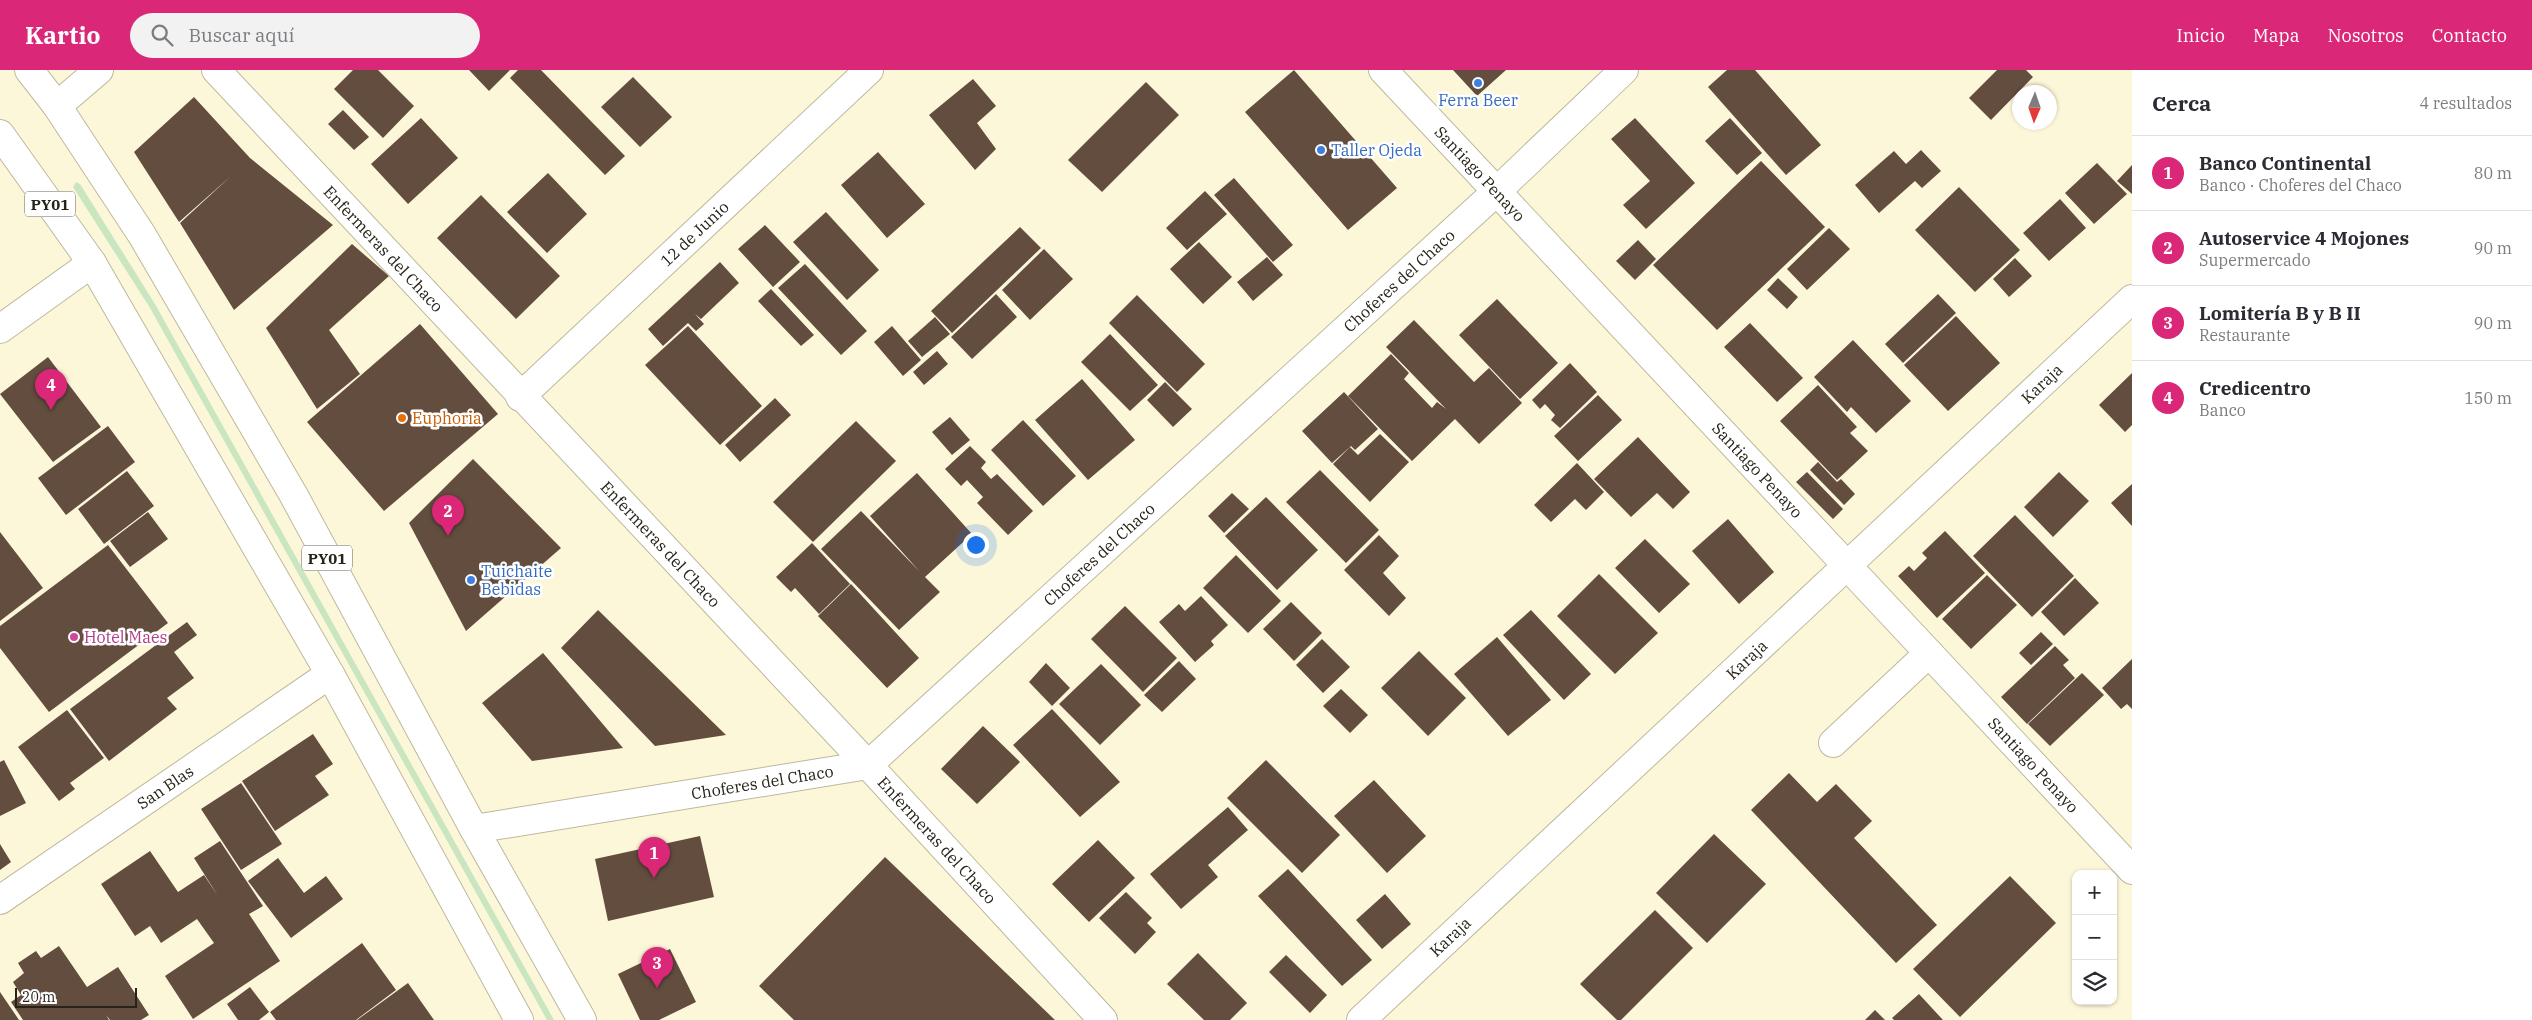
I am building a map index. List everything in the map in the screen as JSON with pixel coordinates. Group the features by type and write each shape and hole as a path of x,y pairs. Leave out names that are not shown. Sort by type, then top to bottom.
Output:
{"main road":[{"name":"PY01","path":"29,70 57,106 142,235 283,477 474,829 582,1020"},
{"path":"57,106 99,70"},
{"name":"Enfermeras del Chaco","path":"216,70 520,397 868,765 1103,1020"},
{"name":"12 de Junio","path":"520,397 869,70"},
{"name":"Santiago Penayo","path":"1383,70 2132,870"},
{"name":"Choferes del Chaco","path":"474,829 868,765 1496,192 1624,70"},
{"name":"PY01","path":"0,134 92,263 330,674 520,1020"},
{"path":"0,328 92,263"},
{"name":"Karaja","path":"1360,1020 2132,299"},
{"path":"1833,743 1929,653"},
{"name":"San Blas","path":"0,900 330,674"}],"green space":[{"path":"76,182 80,184 155,304 554,1020 547,1020 150,308 73,187"}],"building":[{"path":"353,70 378,70 414,106 383,138 334,89"},
{"path":"469,70 510,70 489,91"},
{"path":"518,70 541,70 625,156 605,175 510,78"},
{"name":"Taller Ojeda","path":"1294,70 1397,188 1348,230 1245,112"},
{"name":"Ferra Beer","path":"1453,70 1506,70 1477,96"},
{"path":"1727,70 1755,70 1821,145 1786,175 1708,87"},
{"path":"1997,70 2026,70 2033,77 2025,85 2012,85 2012,98 1991,120 1969,98"},
{"path":"633,77 672,117 640,147 601,107"},
{"path":"973,79 996,106 977,123 996,149 975,170 929,115"},
{"path":"1146,82 1179,115 1102,192 1068,160"},
{"path":"194,97 250,158 333,225 234,310 180,223 231,176 179,222 134,152"},
{"path":"343,110 369,137 354,150 328,124"},
{"path":"421,118 458,158 408,204 371,164"},
{"path":"1635,118 1695,183 1646,229 1623,205 1650,181 1611,139"},
{"path":"1730,118 1762,153 1737,175 1705,141"},
{"path":"1921,150 1941,171 1922,188 1915,181 1879,213 1855,185 1894,151 1906,164"},
{"path":"878,152 925,204 887,238 841,185"},
{"path":"1761,161 1825,227 1717,330 1653,265"},
{"path":"2097,163 2127,194 2094,224 2065,193"},
{"path":"2132,165 2132,194 2117,181"},
{"path":"548,173 587,214 547,253 507,212"},
{"path":"1234,178 1293,245 1273,262 1214,195"},
{"path":"1959,187 2020,250 1975,292 1915,230"},
{"path":"1205,191 1227,214 1187,250 1166,228"},
{"path":"481,195 560,276 516,319 437,238"},
{"path":"2060,199 2086,228 2049,261 2023,233"},
{"path":"826,212 879,270 847,300 793,242"},
{"path":"765,225 800,262 773,287 738,249"},
{"path":"1020,227 1041,248 952,333 931,311"},
{"path":"1829,228 1850,249 1807,290 1787,269"},
{"path":"1638,240 1656,259 1635,280 1616,261"},
{"path":"1199,242 1232,277 1203,304 1170,269"},
{"path":"352,244 389,276 329,330 360,374 317,409 266,328"},
{"path":"1044,249 1073,279 1030,320 1002,290"},
{"path":"1267,257 1283,275 1253,301 1237,282"},
{"path":"2015,258 2032,276 2009,297 1993,279"},
{"path":"720,262 739,283 701,319 695,314 704,324 696,331 688,323 663,346 648,329"},
{"path":"805,264 867,331 841,355 778,288"},
{"path":"1778,278 1798,297 1787,309 1767,290"},
{"path":"771,289 814,335 801,346 758,301"},
{"path":"996,294 1017,317 972,359 951,337"},
{"path":"1938,294 1956,313 1903,363 1885,344"},
{"path":"1137,295 1205,364 1177,392 1109,323"},
{"path":"1497,299 1558,363 1520,399 1459,335"},
{"path":"1956,316 2000,363 1948,411 1904,365"},
{"path":"935,317 950,334 922,357 908,341"},
{"path":"1414,320 1474,382 1489,368 1522,403 1479,444 1455,419 1412,461 1348,396 1391,354 1409,373 1404,379 1432,408 1437,402 1446,409 1386,347"},
{"path":"1750,323 1803,378 1777,402 1724,347"},
{"name":"Euphoria","path":"420,324 498,414 384,511 307,422"},
{"path":"688,326 762,406 720,445 645,365"},
{"path":"892,326 921,360 903,376 874,342"},
{"path":"1110,334 1158,385 1130,411 1081,362"},
{"path":"1853,340 1911,401 1876,433 1851,407 1847,412 1814,377"},
{"path":"937,351 948,364 924,385 913,372"},
{"path":"48,357 101,427 53,462 0,394"},
{"path":"1570,363 1597,392 1560,428 1551,420 1555,415 1545,404 1540,409 1532,400"},
{"path":"2132,373 2132,425 2125,432 2099,405"},
{"path":"1082,379 1135,440 1088,480 1035,420"},
{"path":"1165,382 1192,409 1173,427 1147,400"},
{"path":"1818,385 1857,427 1850,433 1868,451 1837,480 1780,421"},
{"path":"1344,392 1378,429 1355,450 1351,446 1332,463 1302,431"},
{"path":"1598,395 1622,420 1578,461 1554,436"},
{"path":"775,398 791,415 740,462 725,445"},
{"path":"950,417 970,440 952,455 932,432"},
{"path":"1023,420 1076,476 1043,506 991,450"},
{"path":"856,421 896,461 813,542 773,502"},
{"path":"108,426 135,462 66,515 38,478"},
{"path":"1380,434 1409,462 1370,502 1333,464 1350,447 1358,455"},
{"path":"1638,437 1690,492 1673,509 1657,493 1631,517 1594,479"},
{"path":"970,446 986,462 981,468 991,479 997,474 1033,511 1008,535 977,503 983,497 967,480 961,486 945,469"},
{"path":"473,459 561,548 466,631 409,523"},
{"path":"1818,462 1837,482 1841,479 1855,494 1844,505 1810,470"},
{"path":"1577,463 1604,492 1586,510 1575,499 1551,522 1534,505"},
{"path":"1320,470 1379,530 1346,563 1286,502"},
{"path":"127,471 154,506 104,544 78,509"},
{"path":"1807,472 1843,509 1833,519 1796,482"},
{"path":"2059,472 2089,501 2053,537 2024,507"},
{"path":"917,473 972,534 925,577 940,592 899,630 821,549 861,511 920,572 870,516"},
{"path":"2132,484 2132,526 2111,503"},
{"path":"1232,493 1249,509 1224,533 1208,516"},
{"path":"1266,497 1318,550 1277,590 1225,536"},
{"path":"148,512 168,539 130,567 110,541"},
{"path":"2015,515 2074,576 2032,617 1973,556"},
{"path":"1728,519 1774,572 1739,604 1692,551"},
{"path":"1945,531 1985,573 1937,618 1898,576 1909,566 1914,571 1927,558 1922,553"},
{"path":"0,532 43,588 0,621"},
{"path":"1379,535 1399,556 1383,573 1406,598 1389,616 1344,570"},
{"path":"1645,539 1690,584 1659,613 1615,568"},
{"path":"812,543 850,584 819,614 795,588 791,592 776,577"},
{"name":"Hotel Maes","path":"108,545 168,623 49,712 0,648 0,626"},
{"path":"1236,555 1281,601 1248,633 1203,588"},
{"path":"1599,574 1658,633 1615,674 1557,616"},
{"path":"1987,575 2017,605 1971,649 1942,619"},
{"path":"2075,578 2099,603 2064,636 2041,612"},
{"path":"851,584 919,658 887,688 818,616"},
{"path":"1201,596 1228,625 1211,641 1214,645 1195,662 1159,622 1179,604 1185,611"},
{"path":"1291,602 1322,633 1294,661 1263,629"},
{"path":"1125,606 1177,658 1143,692 1091,639"},
{"path":"598,610 726,735 655,746 561,648"},
{"path":"1531,610 1591,674 1564,700 1503,635"},
{"path":"187,622 197,635 174,652 194,678 167,698 177,709 109,761 70,709"},
{"path":"2041,632 2053,644 2031,665 2019,653"},
{"path":"1497,637 1551,700 1508,736 1454,674"},
{"path":"1322,639 1350,667 1323,693 1296,665"},
{"path":"2055,646 2069,660 2063,665 2075,678 2027,724 2001,697"},
{"path":"1419,651 1466,698 1428,736 1381,688"},
{"path":"543,653 623,748 532,761 482,703"},
{"path":"2132,659 2132,709 2127,704 2121,709 2102,688"},
{"path":"1179,661 1196,679 1162,712 1144,695"},
{"path":"1046,663 1070,688 1052,706 1029,682"},
{"path":"1101,664 1141,705 1100,745 1059,704"},
{"path":"2082,673 2104,695 2050,746 2028,724"},
{"path":"1341,689 1368,715 1350,733 1323,706"},
{"path":"1052,709 1120,782 1080,817 1013,745"},
{"path":"67,710 104,758 70,783 75,789 59,801 18,747"},
{"path":"983,726 1020,762 977,804 941,769"},
{"path":"313,734 333,764 315,776 329,795 275,831 242,781"},
{"path":"4,760 26,803 0,816 0,762"},
{"path":"1266,760 1340,835 1302,873 1227,798"},
{"path":"1789,773 1817,802 1836,784 1872,821 1854,838 1937,925 1896,963 1751,810"},
{"path":"1374,780 1426,836 1387,873 1334,816"},
{"path":"241,783 282,844 241,870 201,809"},
{"path":"1228,807 1248,830 1208,865 1218,877 1181,909 1150,874"},
{"path":"1714,834 1766,884 1707,943 1656,893"},
{"path":"700,836 714,897 608,921 595,859"},
{"path":"1098,840 1135,878 1089,922 1052,884"},
{"path":"220,841 263,906 249,914 280,961 193,1019 165,976 214,943 197,919 161,943 150,926 135,936 101,884 150,851 178,892 204,875 218,896 194,858"},
{"path":"0,844 11,862 0,870"},
{"path":"885,857 1055,1020 794,1020 759,986"},
{"path":"278,858 304,893 326,876 343,899 291,938 248,881"},
{"path":"1288,869 1372,960 1342,986 1258,896"},
{"path":"2010,876 2056,923 1960,1017 1913,969"},
{"path":"1126,892 1152,918 1147,923 1156,932 1135,954 1099,918"},
{"path":"1385,894 1411,924 1382,949 1356,920"},
{"path":"1655,910 1693,948 1621,1020 1617,1020 1580,984"},
{"path":"362,943 396,990 356,1020 276,1020 270,1012"},
{"path":"59,946 87,987 118,967 149,1015 141,1020 110,1020 106,1015 109,1020 23,1020 11,1002 21,995 13,982 24,973 18,963 36,951 41,958"},
{"path":"670,949 696,1002 659,1020 640,1020 618,974"},
{"path":"1198,953 1247,1003 1230,1020 1204,1020 1167,984"},
{"path":"1286,955 1327,995 1310,1013 1269,972"},
{"path":"408,983 434,1020 357,1020"},
{"path":"250,987 269,1012 259,1020 238,1020 227,1004"},
{"path":"0,992 19,1020 0,1020"},
{"path":"1919,994 1943,1020 1894,1020 1892,1018"},
{"path":"1875,1010 1885,1020 1865,1020"}],"place":[{"name":"Ferra Beer","path":"1478,83"},
{"name":"Taller Ojeda","path":"1321,150"},
{"name":"Credicentro","path":"51,410"},
{"name":"Euphoria","path":"402,418"},
{"name":"Autoservice 4 Mojones","path":"448,536"},
{"name":"Tuichaite Bebidas","path":"471,580"},
{"name":"Hotel Maes","path":"74,637"},
{"name":"Banco Continental","path":"654,878"},
{"name":"Lomitería B y B II","path":"657,988"}]}
